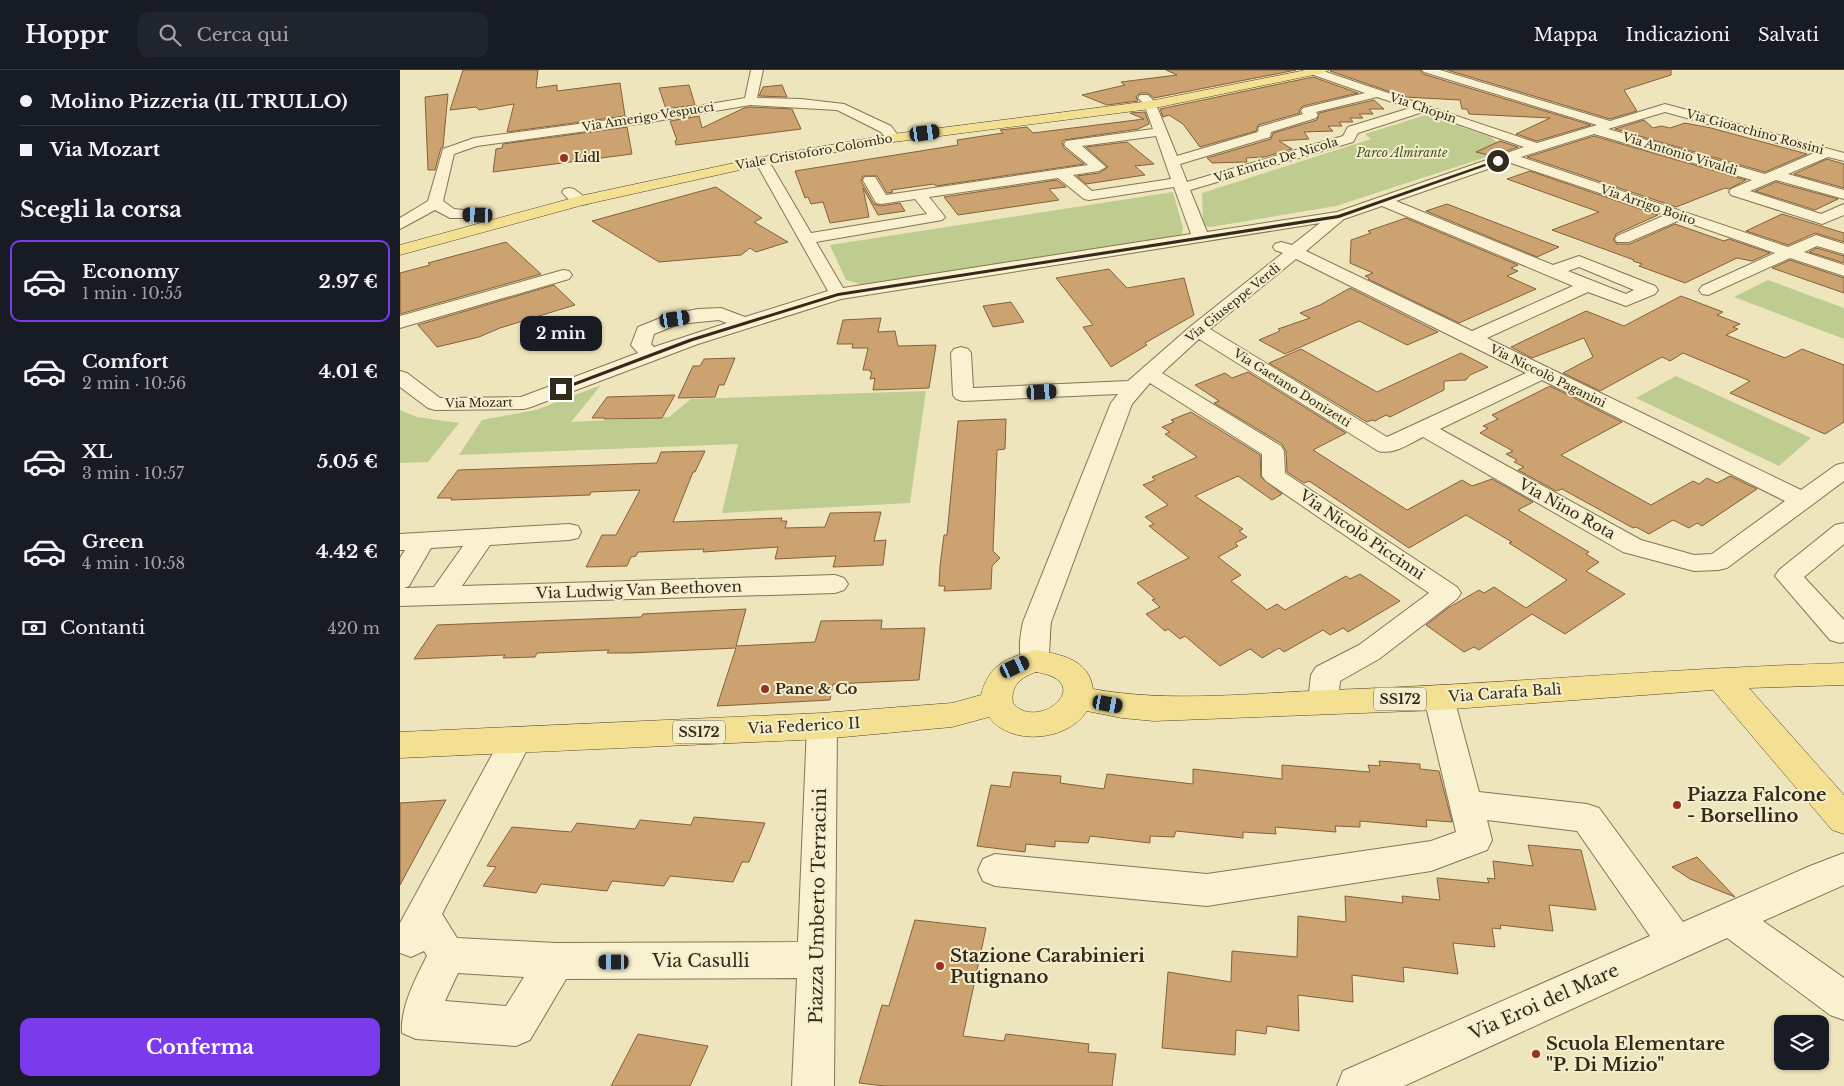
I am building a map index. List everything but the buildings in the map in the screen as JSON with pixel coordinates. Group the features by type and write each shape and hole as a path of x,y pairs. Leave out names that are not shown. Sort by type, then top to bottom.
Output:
{"main road":[{"name":"Viale Cristoforo Colombo","path":"1147,102 1283,70"},
{"name":"Viale Cristoforo Colombo","path":"400,237 569,192 729,157 890,133 1147,102 1316,71"},
{"name":"Viale Cristoforo Colombo","path":"400,250 582,201 890,133"},
{"path":"1035,661 1056,663 1066,668 1078,681 1079,698 1066,715 1044,724 1032,724 1010,718 997,704 997,687 1001,680 1015,667 1035,661"},
{"name":"SS172","path":"1721,678 1844,674"},
{"path":"1721,678 1844,819"},
{"name":"Via Carafa Balì","path":"1079,698 1122,706 1154,709 1438,698 1721,678"},
{"name":"Via Federico II","path":"400,745 822,726 952,715 997,704"}],"street":[{"path":"750,101 757,70"},
{"path":"1428,70 1604,127"},
{"name":"Via Chopin","path":"1316,71 1537,147"},
{"path":"1172,162 1265,134 1264,130 1312,116 1306,111 1378,93"},
{"name":"Via Amerigo Vespucci","path":"435,203 448,152 474,142 645,119 750,101 840,107 890,133"},
{"path":"1147,102 1201,238"},
{"name":"Via Enrico De Nicola","path":"1061,173 1089,196 1181,185 1348,139 1353,130 1424,108"},
{"name":"Via Giuseppe Verdi","path":"1035,661 1034,640 1037,622 1122,403 1142,381 1198,330 1339,216 1537,147 1665,108"},
{"name":"Via Gioacchino Rossini","path":"1665,108 1844,156"},
{"name":"Via Antonio Vivaldi","path":"1604,127 1770,177 1844,195"},
{"path":"870,180 881,200 1099,167 1071,144 1160,132"},
{"path":"1828,152 1736,192 1822,219 1844,209"},
{"name":"Via Arrigo Boito","path":"1508,157 1844,271"},
{"path":"762,161 838,294"},
{"path":"569,192 582,201"},
{"path":"806,239 938,217 919,194"},
{"path":"1383,201 1626,300 1649,290 1579,261 1554,270"},
{"path":"400,224 425,211 435,203 450,213 478,215"},
{"path":"1624,239 1678,215"},
{"name":"Via Mozart","path":"400,376 435,404 524,402 651,355 838,294 1339,216"},
{"name":"Via Niccolò Paganini","path":"1235,233 1295,252 1802,500"},
{"path":"1708,290 1816,240 1844,249"},
{"path":"400,322 562,275"},
{"path":"1472,338 1589,285"},
{"path":"651,355 642,345 646,331 675,319 721,314 745,323"},
{"name":"Via Gaetano Donizetti","path":"1198,330 1386,446 1425,429"},
{"path":"961,353 963,395 1142,381"},
{"path":"1425,429 1541,372"},
{"name":"Via Nicolò Piccinni","path":"1142,381 1273,451 1274,476 1448,593 1369,652 1326,675 1322,702"},
{"name":"Via Nino Rota","path":"1425,429 1632,546 1694,563 1718,562 1802,500"},
{"path":"1802,500 1844,470"},
{"path":"1843,634 1788,576 1844,531"},
{"path":"400,580 412,541 569,532"},
{"path":"442,596 482,538"},
{"name":"Via Ludwig Van Beethoven","path":"400,597 835,584"},
{"path":"995,870 1207,890 1431,856 1476,840 1438,698"},
{"name":"Piazza Umberto Terracini","path":"813,1086 822,726"},
{"path":"516,740 415,929 430,928 447,955 416,1019 516,1026 556,961"},
{"path":"1466,804 1587,818 1676,943"},
{"name":"Via Eroi del Mare","path":"1358,1086 1822,877 1844,869"},
{"path":"1731,919 1844,1000"},
{"name":"Via Casulli","path":"447,955 556,961 816,960"}],"green space":[{"name":"Parco Almirante","path":"1426,115 1491,137 1501,146 1496,154 1336,206 1217,226 1209,227 1203,225 1202,193 1371,139 1365,134"},
{"path":"1173,192 1183,228 1182,234 1176,237 870,287 846,280 830,245"},
{"path":"1768,280 1844,308 1844,339 1734,297"},
{"path":"1676,376 1811,438 1779,466 1636,398"},
{"path":"601,385 571,422 669,417 691,399 926,391 910,503 722,513 738,444 459,455 482,420 536,410"},
{"path":"400,410 417,417 459,423 428,462 400,463"}],"place":[{"name":"Lidl","path":"564,158"},
{"name":"Pane & Co","path":"765,689"},
{"name":"Piazza Falcone - Borsellino","path":"1677,805"},
{"name":"Stazione Carabinieri Putignano","path":"940,966"},
{"name":"Scuola Elementare \"P. Di Mizio\"","path":"1536,1054"}],"route":[{"path":"561,389 691,340 838,294 1339,216 1498,161"}]}
